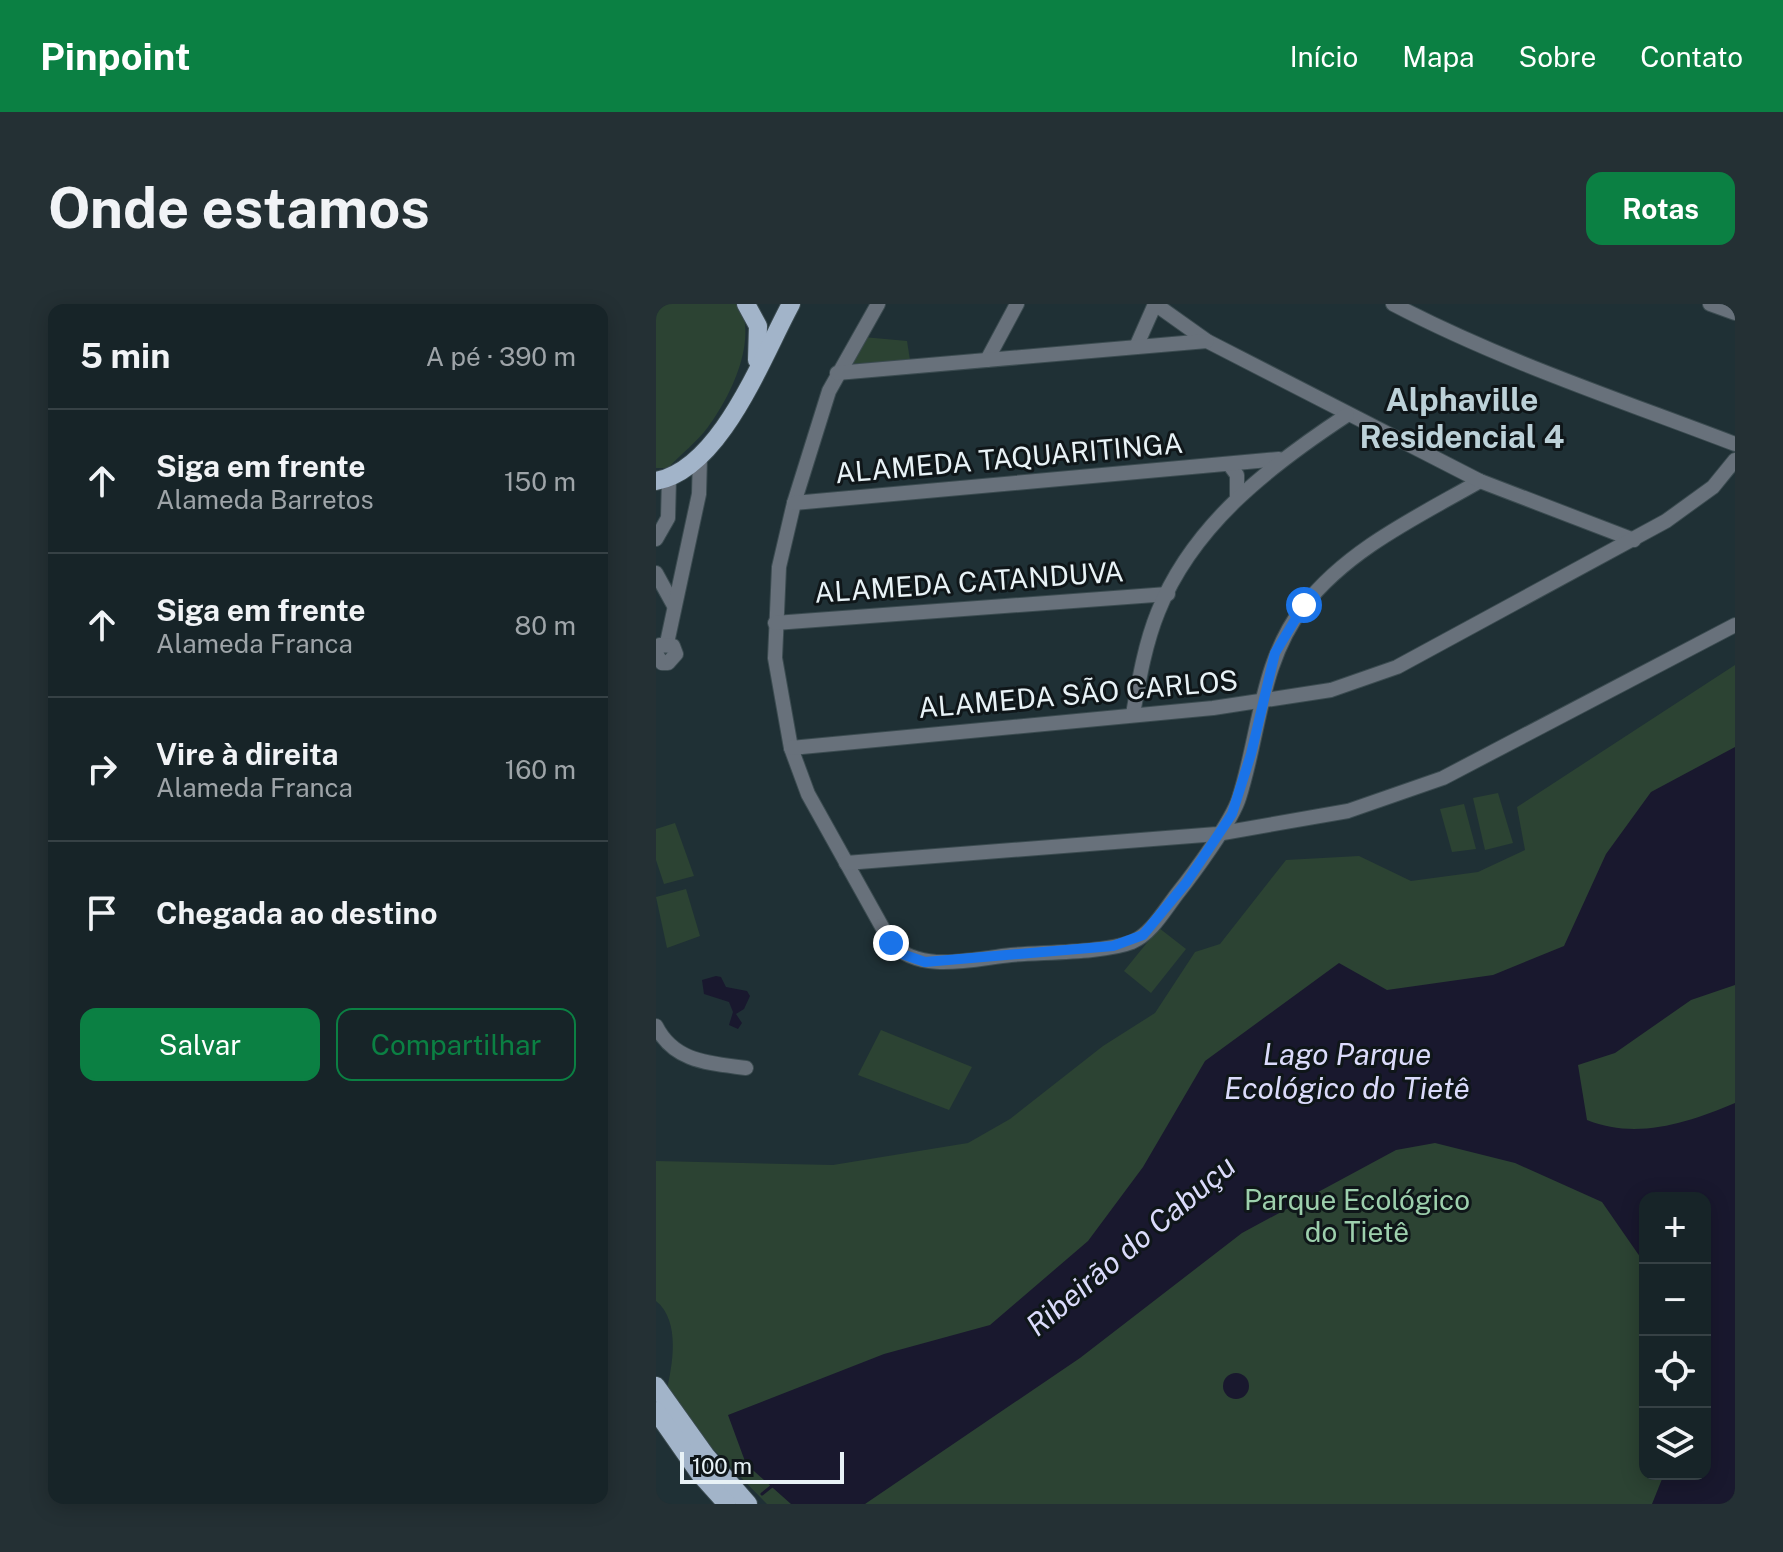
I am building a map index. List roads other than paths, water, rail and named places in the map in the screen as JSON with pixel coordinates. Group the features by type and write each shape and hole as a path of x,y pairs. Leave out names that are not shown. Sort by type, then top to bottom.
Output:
{"main road":[{"path":"746,304 758,326 760,348 755,370"},
{"path":"662,480 700,457 722,430 791,304"},
{"path":"656,1386 706,1456 747,1504"},
{"path":"656,1411 700,1474 727,1504"}],"street":[{"path":"878,304 837,373 794,503 779,567 775,658 791,748 808,794 891,943 902,954 925,962 1113,946 1135,941 1157,921 1186,883 1238,801 1275,653 1286,630 1329,577 1354,556 1480,481"},
{"path":"987,360 1017,304"},
{"path":"1136,347 1155,304 1207,341 1480,481 1634,540"},
{"path":"1393,304 1473,343 1571,384 1735,444"},
{"path":"1710,304 1735,313"},
{"path":"837,373 1207,341"},
{"path":"1133,714 1149,640 1186,561 1237,499 1279,459 1347,415"},
{"path":"659,657 681,584 696,505 700,457"},
{"name":"ALAMEDA TAQUARITINGA","path":"794,503 1279,459"},
{"name":"ALAMEDA SÃO CARLOS","path":"791,748 1262,702 1331,690 1397,667 1634,540 1690,506 1713,487 1735,460"},
{"path":"1229,464 1237,475 1237,499"},
{"path":"656,539 668,518 671,503 662,480"},
{"path":"671,503 696,505"},
{"path":"656,573 673,604"},
{"name":"ALAMEDA CATANDUVA","path":"775,623 1168,594"},
{"path":"846,863 1217,834 1348,811 1443,778 1735,625"},
{"path":"656,1026 671,1048 687,1058 746,1068"}],"water":[{"name":"Lago Parque Ecológico do Tietê","path":"1735,747 1735,985 1691,1000 1615,1053 1578,1065 1587,1120 1606,1126 1643,1129 1662,1126 1699,1117 1735,1103 1735,1504 1652,1504 1662,1480 1711,1480 1711,1192 1639,1192 1639,1255 1602,1202 1515,1163 1435,1143 1396,1150 1242,1233 1080,1358 865,1504 791,1504 746,1464 728,1415 884,1354 990,1325 1088,1241 1143,1167 1205,1061 1339,963 1387,990 1493,975 1564,946 1606,854 1651,792"},
{"path":"721,977 726,987 747,991 750,996 744,1009 736,1014 742,1023 738,1029 729,1025 733,1012 729,1002 704,994 702,980"},
{"path":"1236,1373 1245,1377 1249,1386 1245,1395 1236,1399 1227,1395 1223,1386 1227,1377"}],"waterway":[{"name":"Ribeirão do Cabuçu","path":"762,1494 772,1486"}],"district":[{"name":"Alphaville Residencial 4","path":"1462,418"}],"park label":[{"name":"Parque Ecológico do Tietê","path":"1357,1216"}]}
